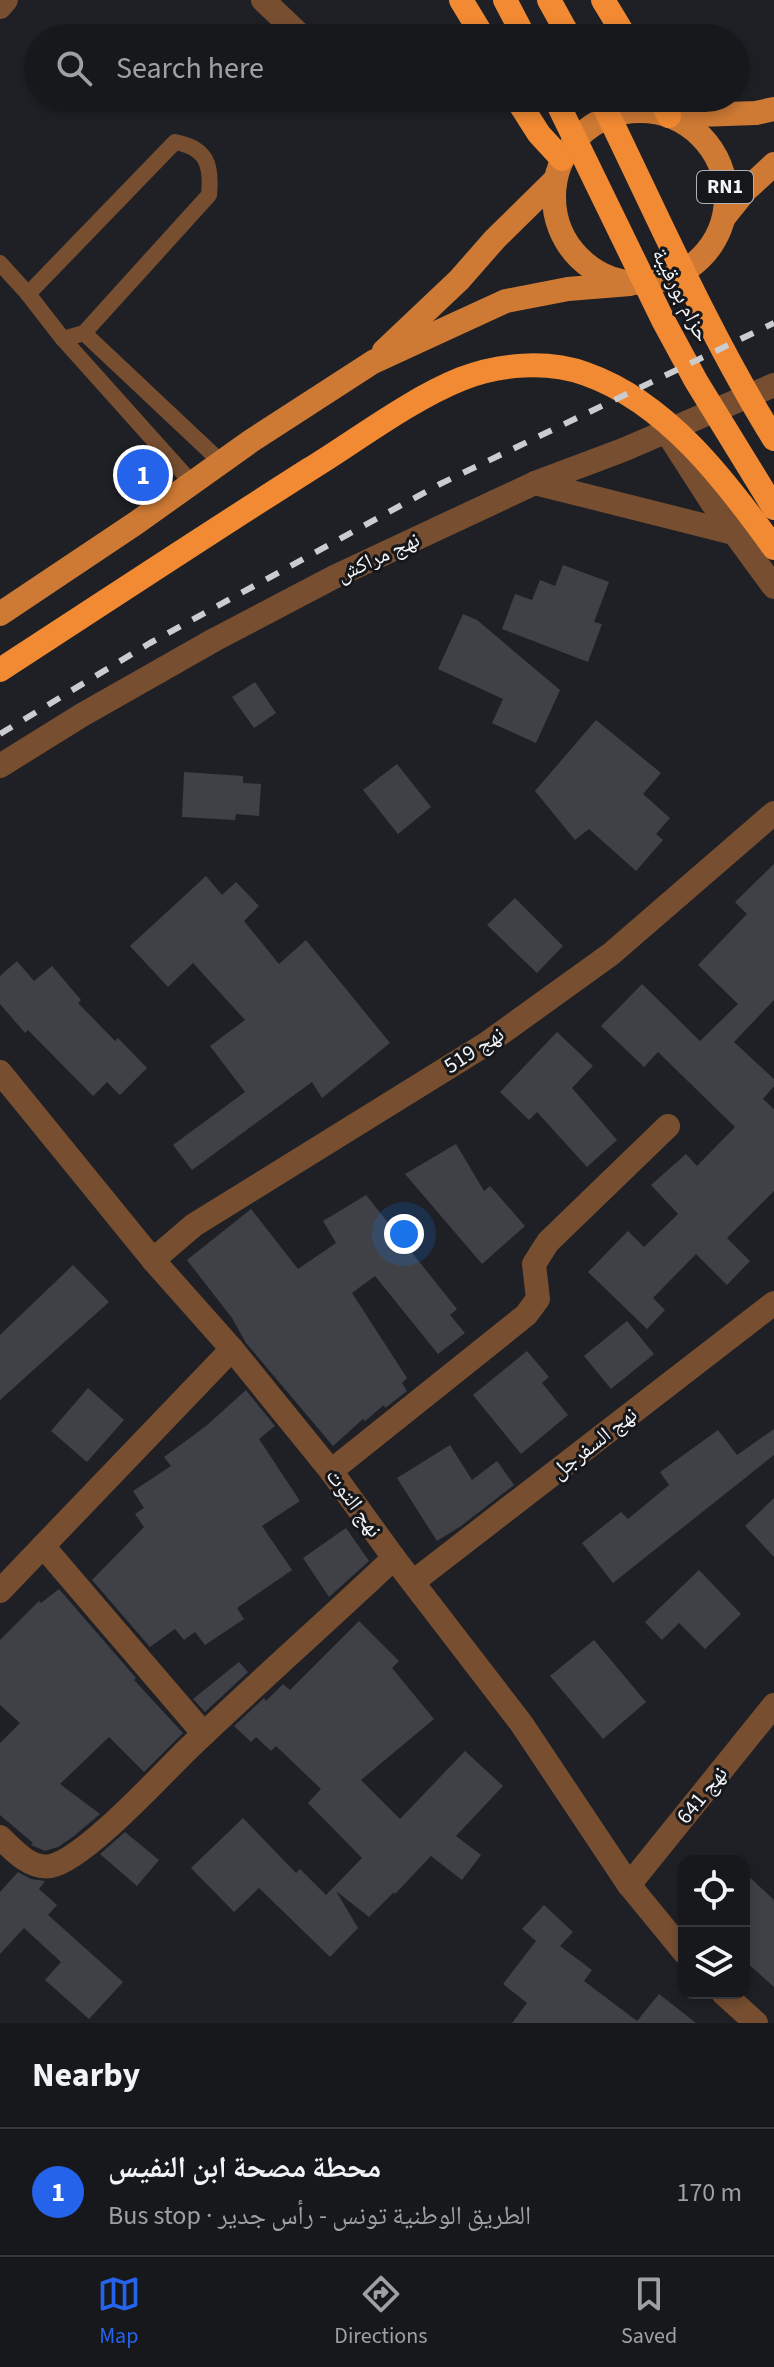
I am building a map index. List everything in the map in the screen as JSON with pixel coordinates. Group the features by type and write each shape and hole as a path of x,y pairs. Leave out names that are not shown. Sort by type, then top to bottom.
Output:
{"highway":[{"path":"461,0 476,24"},
{"path":"505,0 518,24"},
{"path":"549,0 562,24"},
{"path":"603,0 618,24"},
{"path":"525,112 558,169"},
{"name":"حزام بورقيبة","path":"562,112 689,369 774,508"},
{"name":"حزام بورقيبة","path":"607,112 699,303 774,439"},
{"path":"0,670 426,397 461,379 518,365 585,373 637,397 670,424 743,505 774,548"}],"main road":[{"name":"RN1","path":"741,112 774,109"},
{"name":"RN1","path":"373,362 459,280 558,169 573,141 588,127 607,116 623,112"},
{"name":"RN1","path":"0,614 373,362 506,301 568,289 651,284 671,279 690,268 706,254 718,236 725,216 726,191 721,167 709,145 670,112"},
{"name":"RN1","path":"725,216 746,190 774,164"},
{"name":"RN1","path":"558,169 554,208 562,236 579,260 602,276 630,284"}],"street":[{"path":"0,7 6,0"},
{"path":"263,0 288,24"},
{"name":"نهج مراكش","path":"0,766 214,640 334,577 535,483 774,385"},
{"path":"666,431 774,587"},
{"path":"535,483 734,533"},
{"name":"نهج 519","path":"153,1260 194,1225 486,1044 611,954 774,813"},
{"name":"نهج التوت","path":"0,1072 331,1471 521,1723 629,1885 678,1945"},
{"path":"331,1471 526,1315 538,1299 534,1264 548,1242 668,1126"},
{"name":"نهج السفرجل","path":"413,1582 774,1303"},
{"path":"0,1591 232,1349"},
{"path":"43,1546 204,1734"},
{"path":"0,1837 14,1852 40,1867 53,1866 73,1855 112,1824 394,1558"},
{"name":"نهج 641","path":"629,1885 774,1705"},
{"path":"730,1999 756,2023"}],"lane":[{"path":"28,294 175,142 190,145 204,155 212,172 209,195 84,333 63,339"},
{"path":"1,266 192,483"},
{"path":"84,333 221,462"}],"building":[{"path":"563,565 609,582 594,622 602,624 588,662 502,629 515,594 532,600 540,580 555,586"},
{"path":"463,614 477,620 560,690 536,743 492,723 503,699 438,669"},
{"path":"255,682 276,713 254,728 232,697"},
{"path":"596,720 661,773 643,794 670,818 656,834 663,840 636,871 589,829 575,840 535,791"},
{"path":"397,764 431,807 398,834 363,790"},
{"path":"184,772 243,776 243,783 261,784 259,816 236,814 235,820 182,817"},
{"path":"774,864 774,1000 734,1042 774,1079 774,1086 763,1099 774,1109 774,1191 727,1238 750,1261 727,1285 696,1254 653,1298 665,1310 647,1329 588,1272 628,1231 644,1247 678,1214 651,1185 686,1154 697,1166 735,1127 658,1052 644,1067 601,1026 642,984 700,1041 738,1004 698,965 747,914 735,902"},
{"path":"206,876 222,895 236,882 259,906 244,921 279,964 306,940 390,1043 322,1098 312,1082 192,1170 173,1145 245,1092 210,1046 245,1020 193,963 168,987 130,946"},
{"path":"515,898 563,946 537,973 487,925"},
{"path":"17,961 34,981 52,966 81,1000 78,1003 147,1068 120,1095 107,1082 93,1096 28,1030 25,1033 0,1004 0,976"},
{"path":"557,1032 593,1066 572,1088 617,1140 587,1167 537,1112 529,1120 500,1092"},
{"path":"456,1144 484,1191 490,1186 525,1226 482,1264 405,1174"},
{"path":"366,1195 457,1309 450,1315 465,1333 438,1354 375,1276 352,1293 407,1378 402,1383 407,1391 365,1421 363,1419 333,1446 246,1343 232,1318 187,1260 251,1209 298,1269 336,1243 323,1221"},
{"path":"73,1265 109,1302 0,1400 0,1335"},
{"path":"627,1321 654,1354 611,1389 584,1356"},
{"path":"527,1351 549,1377 542,1383 568,1415 521,1454 473,1395"},
{"path":"88,1388 124,1420 87,1462 51,1431"},
{"path":"246,1390 275,1426 259,1439 300,1501 262,1526 292,1570 237,1608 244,1619 205,1645 195,1632 184,1640 175,1629 150,1647 92,1580 144,1527 135,1514 144,1508 133,1491 171,1466 164,1457 206,1426"},
{"path":"774,1429 774,1455 613,1583 582,1543 621,1512 628,1519 669,1485 660,1472 718,1430 737,1455"},
{"path":"450,1445 472,1480 497,1461 514,1485 437,1541 397,1478"},
{"path":"774,1498 774,1557 745,1526"},
{"path":"346,1528 369,1561 329,1597 303,1558"},
{"path":"699,1570 741,1614 705,1649 679,1623 662,1640 645,1622"},
{"path":"59,1589 136,1678 134,1680 183,1733 144,1772 109,1737 60,1784 100,1814 58,1847 45,1851 31,1845 33,1843 0,1815 0,1743 20,1723 0,1705 0,1640 39,1601 41,1603"},
{"path":"359,1621 399,1661 392,1668 434,1719 361,1780 400,1819 465,1751 503,1786 456,1836 481,1855 462,1880 431,1856 369,1917 336,1891 358,1928 330,1957 259,1888 234,1912 191,1868 243,1818 296,1873 300,1869 326,1895 362,1858 308,1803 321,1789 276,1746 271,1751 256,1737 251,1742 234,1726 283,1684 290,1690"},
{"path":"594,1640 646,1702 603,1739 550,1676"},
{"path":"239,1662 248,1672 205,1712 193,1699"},
{"path":"125,1832 159,1860 137,1886 100,1854"},
{"path":"18,1872 31,1879 45,1881 39,1889 57,1905 48,1915 123,1982 89,2019 45,1980 61,1962 24,1928 0,1954 0,1892"},
{"path":"750,1878 774,1900 774,1987 750,1965"},
{"path":"544,1905 573,1932 560,1946 592,1970 584,1981 637,2021 659,1994 696,2023 512,2023 527,2003 503,1984 536,1941 522,1929"}],"railway":[{"path":"0,734 150,643 440,484 774,323"}],"place":[{"name":"محطة مصحة ابن النفيس","path":"143,475"}]}
